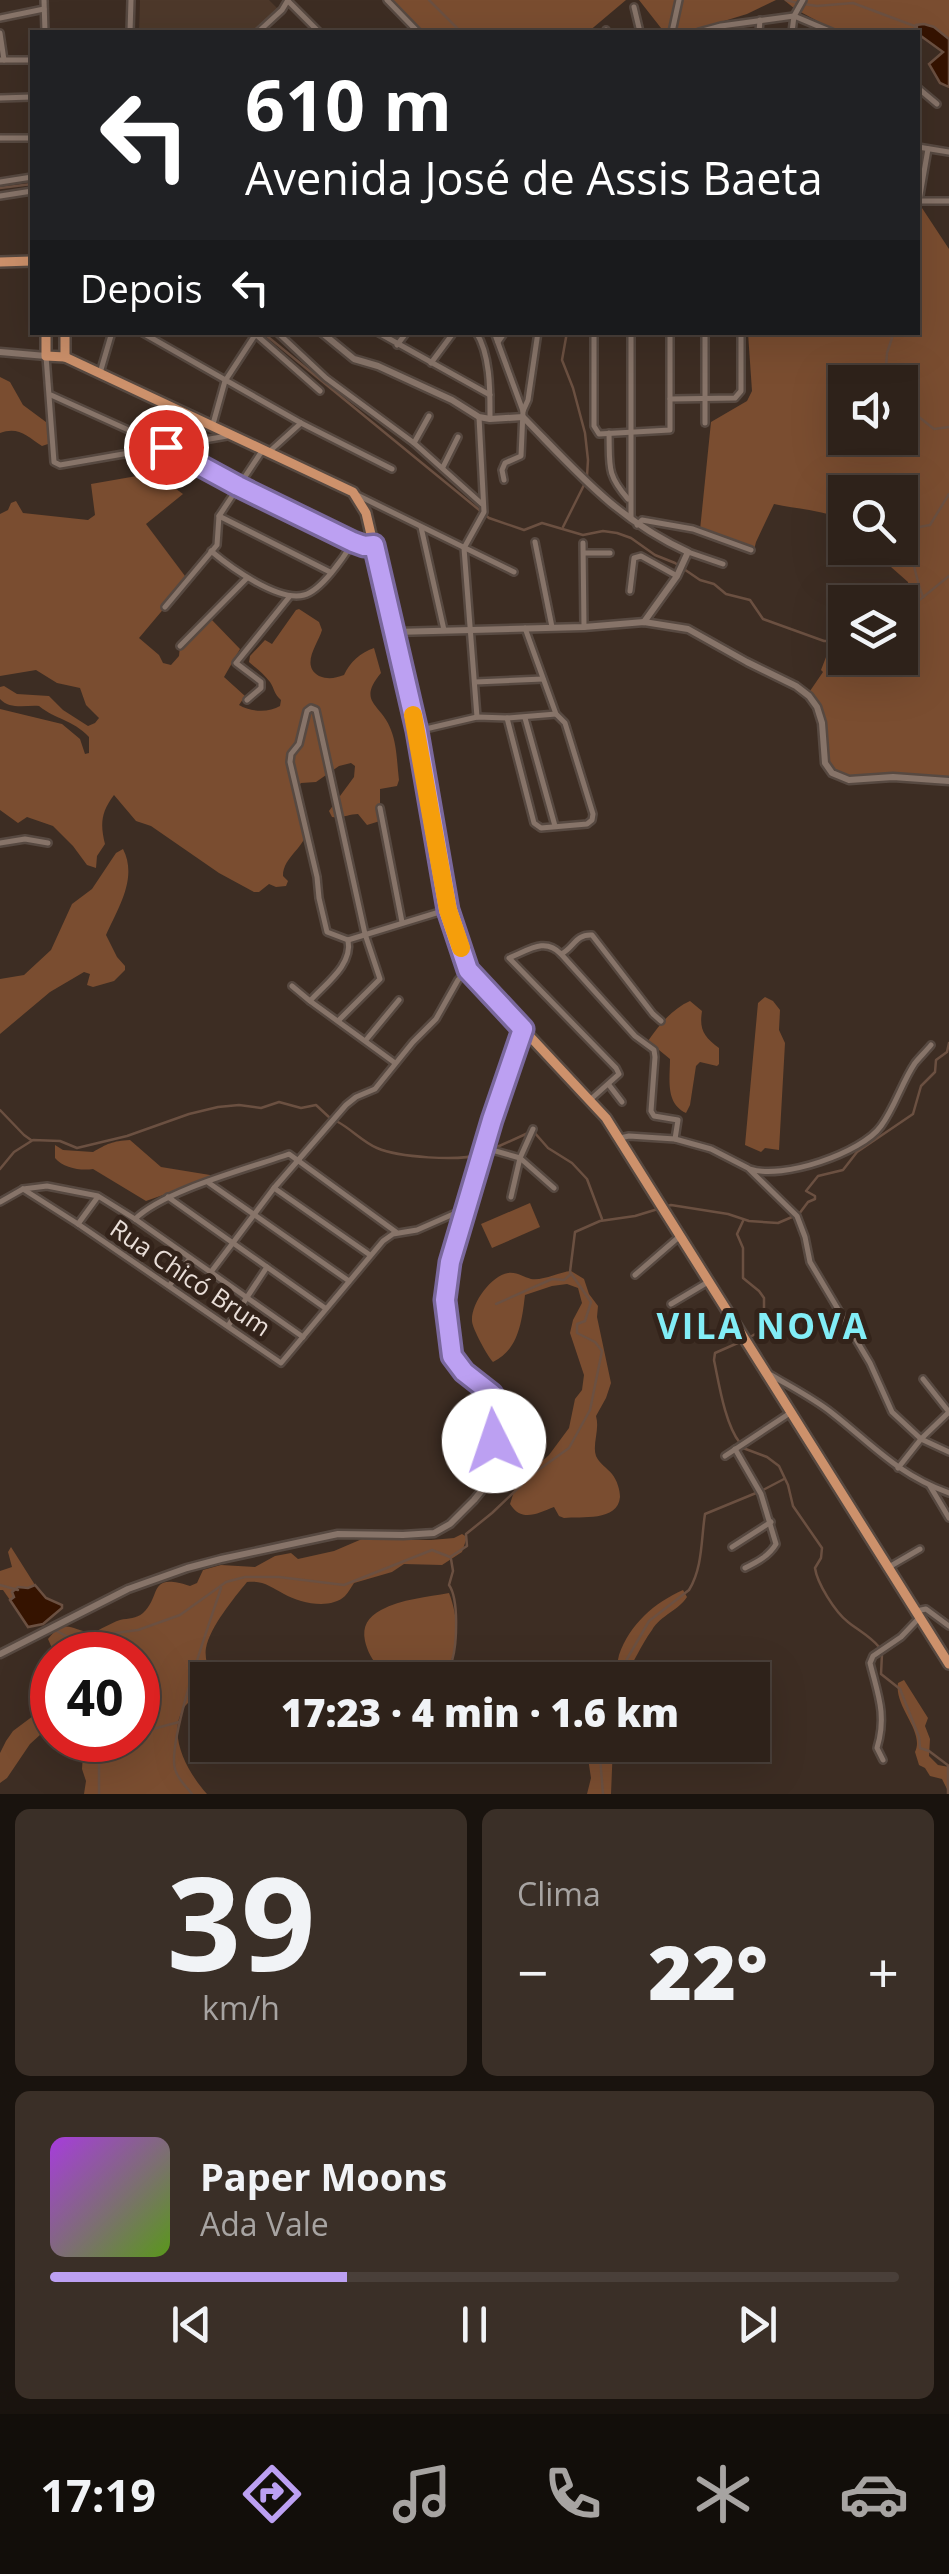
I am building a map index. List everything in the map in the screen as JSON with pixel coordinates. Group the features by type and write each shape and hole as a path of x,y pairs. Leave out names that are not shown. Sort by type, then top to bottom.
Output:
{"main road":[{"path":"0,262 30,260"},
{"path":"46,335 46,356 66,357 352,492 366,513 374,545 417,731 448,910 468,970 590,1100 620,1138 764,1372 779,1385 790,1413 949,1664"},
{"path":"65,335 66,357"}],"street":[{"path":"44,0 46,30"},
{"path":"130,30 131,0"},
{"path":"260,30 288,0 317,30"},
{"path":"388,0 416,30"},
{"path":"672,30 679,0"},
{"path":"792,30 802,0"},
{"path":"634,7 640,30"},
{"path":"0,18 44,9"},
{"path":"721,29 794,16 827,30"},
{"path":"758,30 760,20"},
{"path":"0,33 2,60 30,60"},
{"path":"920,90 937,104"},
{"path":"0,98 30,96"},
{"path":"0,138 30,138"},
{"path":"920,147 949,152"},
{"path":"920,191 928,149"},
{"path":"0,182 30,177"},
{"path":"0,196 30,191"},
{"path":"920,201 949,201"},
{"path":"100,373 111,335"},
{"path":"212,427 225,381 254,335"},
{"path":"257,335 320,391"},
{"path":"280,335 326,378 414,443 482,504"},
{"path":"325,335 354,359 437,393 478,417 523,414"},
{"path":"381,335 490,395"},
{"path":"397,345 405,335"},
{"path":"431,362 452,335"},
{"path":"478,335 483,344 490,419"},
{"path":"495,335 523,414 606,502 686,556 722,564"},
{"path":"498,342 502,335"},
{"path":"504,480 505,463 520,456 523,414 538,335"},
{"path":"594,335 594,426 598,434 670,430 670,335"},
{"path":"631,335 630,501 634,522"},
{"path":"705,335 705,423"},
{"path":"670,399 735,398 742,391 741,335"},
{"path":"154,336 225,381 392,470"},
{"path":"0,352 46,356 54,462 60,465 232,436"},
{"path":"51,395 166,447 353,542 374,545"},
{"path":"414,443 429,416"},
{"path":"476,717 464,548 484,512 478,417"},
{"path":"165,607 216,544 219,516 238,486 264,452 302,424"},
{"path":"609,434 612,482 630,501"},
{"path":"442,467 458,436"},
{"path":"352,492 514,572"},
{"path":"366,513 378,505"},
{"path":"219,516 330,572"},
{"path":"634,522 694,529 751,550"},
{"path":"421,527 444,630"},
{"path":"211,551 247,578 290,596 314,590 340,564 353,542"},
{"path":"535,542 552,628"},
{"path":"584,542 584,627"},
{"path":"584,553 610,553"},
{"path":"630,592 634,558 640,556 678,573"},
{"path":"644,622 686,556"},
{"path":"180,646 247,578"},
{"path":"246,700 261,688 261,682 236,663 290,596"},
{"path":"394,632 644,622 688,629 810,696 818,707 825,764 832,773 848,780 892,777 949,781"},
{"path":"507,718 534,824 540,828 586,824 592,820 564,723 556,714 526,628"},
{"path":"474,682 543,679"},
{"path":"338,1020 380,980 366,934 316,710 311,708 306,712 290,762 327,932 348,940 366,934 402,922 448,910"},
{"path":"417,731 476,717 556,714"},
{"path":"525,717 556,826"},
{"path":"380,808 402,922"},
{"path":"0,842 25,839 48,843"},
{"path":"562,954 577,938 592,935 662,1021"},
{"path":"310,1001 347,960 348,940"},
{"path":"590,1100 619,1074 616,1068 509,958 552,945 635,1036 654,1050 651,1111 654,1116 678,1120 675,1139"},
{"path":"211,1272 274,1188 346,1106 375,1088 429,1028 468,970"},
{"path":"292,986 395,1062"},
{"path":"366,1040 399,1000"},
{"path":"0,1654 128,1589 188,1568 338,1534 434,1532 450,1524 474,1500 492,1466 497,1407 492,1394 455,1362 445,1300 450,1262 523,1029"},
{"path":"620,1138 675,1139 711,1149 761,1172 809,1167 868,1140 880,1128 914,1064 931,1045"},
{"path":"608,1085 622,1102"},
{"path":"511,1198 520,1158 533,1129"},
{"path":"485,1148 520,1158 554,1188"},
{"path":"134,1219 168,1198 289,1154 397,1233"},
{"path":"748,1168 797,1216 810,1262 870,1363 892,1412 921,1438 949,1452"},
{"path":"209,1183 349,1281"},
{"path":"0,1202 23,1189 47,1186 98,1196 303,1338 383,1240 468,1208"},
{"path":"274,1188 370,1255"},
{"name":"Rua Chicó Brum","path":"23,1189 281,1363 303,1338"},
{"path":"78,1224 98,1196"},
{"path":"168,1198 326,1308"},
{"path":"635,1275 680,1236"},
{"path":"169,1286 190,1258"},
{"path":"228,1326 267,1267"},
{"path":"671,1304 708,1282"},
{"path":"898,1468 921,1438 949,1412 923,1379"},
{"path":"779,1385 828,1410 898,1468 949,1492"},
{"path":"725,1456 790,1413"},
{"path":"736,1449 761,1494 776,1544 758,1562 745,1568"},
{"path":"930,1486 949,1518"},
{"path":"732,1546 770,1522"},
{"path":"888,1567 920,1549"},
{"path":"882,1760 877,1748 883,1727 882,1709 870,1663 873,1656 901,1638 926,1609 949,1626"}],"shaded area":[{"path":"140,0 269,0 279,10 258,30 139,30"},
{"path":"386,0 626,0 590,30 416,30"},
{"path":"639,0 776,0 747,14 695,30 661,28"},
{"path":"784,0 949,0 949,39 934,27 916,25 914,30 834,30"},
{"path":"916,25 934,27 949,39 949,87 940,83 929,64 943,52 920,35 920,30 914,30"},
{"path":"922,208 949,249 949,778 853,780 836,774 827,753 822,713 810,691 823,672 828,652 828,675 918,675 918,585 908,585 890,565 918,565 918,475 828,475 828,515 774,504 754,550 700,530 711,422 747,401 752,391 748,335 920,335"},
{"path":"0,377 10,382 23,405 50,425 51,443 42,446 17,431 0,433"},
{"path":"154,473 183,494 146,524 188,580 139,638 163,663 171,665 179,656 180,646 211,619 240,649 224,677 245,696 239,705 265,711 280,706 281,700 268,679 249,662 250,656 265,640 272,644 296,610 319,622 322,630 311,660 319,676 344,675 356,658 374,648 381,673 371,697 393,736 397,786 380,789 380,821 367,825 358,814 332,817 329,811 354,777 355,766 351,763 339,766 316,782 301,783 294,798 307,830 284,868 286,886 269,884 254,892 151,826 136,821 114,795 104,813 105,844 97,856 96,868 87,865 53,826 27,817 18,823 0,810 0,709 62,724 80,739 85,754 89,753 89,737 39,706 4,702 0,699 0,687 17,694 49,696 88,726 99,718 86,705 80,688 57,683 36,670 0,676 0,514 16,501 23,513 88,520 95,515 91,484"},
{"path":"123,849 127,882 106,935 125,970 114,981 93,987 87,985 90,974 84,972 50,992 0,1034 0,979 24,975 51,950 72,904 92,889 116,853"},
{"path":"765,997 780,1010 779,1030 785,1043 779,1150 765,1148 761,1152 745,1145 758,1003"},
{"path":"690,1001 702,1011 702,1028 719,1048 719,1064 700,1062 696,1066 686,1113 672,1097 670,1059 648,1041 666,1018"},
{"path":"130,1140 161,1167 211,1178 146,1201 93,1169 72,1168 55,1158 55,1145 63,1150 93,1152 110,1143"},
{"path":"530,1203 540,1227 492,1248 481,1224"},
{"path":"571,1271 584,1279 598,1306 611,1383 596,1416 595,1451 615,1479 620,1497 613,1511 598,1516 564,1518 554,1507 525,1515 510,1504 516,1485 549,1455 569,1428 575,1399 582,1390 584,1375 570,1333 582,1303 578,1288 567,1284 525,1295 514,1342 493,1362 475,1330 473,1314 483,1291 502,1275 515,1273 536,1279"},
{"path":"462,1534 467,1537 462,1552 442,1565 404,1564 392,1572 354,1583 345,1596 331,1603 306,1602 262,1583 247,1582 212,1631 206,1648 207,1662 190,1662 190,1701 179,1720 182,1754 207,1794 84,1794 82,1762 160,1762 160,1632 93,1632 143,1613 161,1584 176,1582 190,1586 197,1583 203,1570 221,1565 255,1567 275,1556 291,1553 298,1559 334,1551 362,1539 454,1538"},
{"path":"11,1547 35,1585 18,1588 10,1600 0,1590 0,1571 12,1567 8,1552"},
{"path":"35,1585 62,1608 43,1624 28,1627 10,1600 18,1587"},
{"path":"683,1590 687,1597 656,1625 633,1662 618,1662 636,1624 662,1601"},
{"path":"449,1593 456,1636 449,1662 375,1662 365,1641 369,1619 397,1603"},
{"path":"68,1627 87,1632 56,1632"},
{"path":"904,1680 928,1718 925,1726 930,1739 929,1756 938,1765 949,1767 949,1793 942,1779 930,1776 919,1765 916,1736 898,1692 898,1683"},
{"path":"30,1718 30,1744 0,1783 0,1753 13,1731"},
{"path":"589,1762 612,1762 611,1794 587,1794 591,1778"}],"waterway":[{"path":"429,0 459,30"},
{"path":"786,0 797,3"},
{"path":"804,4 853,3 917,27"},
{"path":"0,188 30,184"},
{"path":"266,335 489,518 524,530 542,523 583,535 603,531 631,538 726,594 750,600 763,619 828,641"},
{"path":"566,335 562,360 585,433 587,476"},
{"path":"886,365 892,338"},
{"path":"918,416 934,429 949,427"},
{"path":"563,527 584,485"},
{"path":"918,527 930,525 949,494"},
{"path":"914,565 923,597"},
{"path":"918,601 949,576"},
{"path":"450,1557 467,1546 466,1534 534,1473 569,1448 590,1410 602,1351 595,1342 577,1333 577,1324 585,1321 591,1302 570,1272 575,1232 600,1221 671,1205 749,1221 778,1223 799,1214 815,1199 806,1191 818,1176 843,1170 857,1152 913,1114 921,1086 935,1072 936,1060 947,1052 949,1043"},
{"path":"0,1169 14,1152 33,1140 60,1141 77,1148 218,1107 261,1108 279,1102 301,1108 316,1105 330,1118"},
{"path":"0,1110 31,1140"},
{"path":"338,1122 387,1151 444,1158 480,1154"},
{"path":"534,1132 587,1179 602,1219"},
{"path":"497,1147 528,1133"},
{"path":"743,1221 737,1234 743,1248 743,1278 764,1298 759,1332 748,1338"},
{"path":"496,1304 571,1274"},
{"path":"740,1342 715,1353 714,1360 726,1415 740,1443"},
{"path":"743,1448 779,1466 793,1506 822,1548 815,1568 823,1589 843,1617 879,1647"},
{"path":"763,1490 784,1479"},
{"path":"626,1662 649,1621 689,1590 694,1581 705,1514 756,1493"},
{"path":"55,1630 78,1638 138,1630 180,1615 226,1582 245,1577 344,1585 432,1550 450,1557"},
{"path":"450,1662 456,1622 449,1585 451,1559"},
{"path":"0,1585 18,1590"},
{"path":"192,1794 176,1773 174,1754 191,1680 221,1588"},
{"path":"882,1654 881,1674 900,1689 920,1748 949,1766"},
{"path":"160,1727 179,1722"},
{"path":"99,1762 99,1794"},
{"path":"600,1762 603,1794"},
{"path":"948,1766 948,1794"}],"slow traffic":[{"path":"413,715 448,910 461,948"}],"district":[{"name":"VILA NOVA","path":"763,1325"}],"route":[{"path":"166,447 353,542 374,545 417,731 448,910 468,970 523,1029 450,1262 445,1300 452,1356 495,1401 494,1441"}]}
